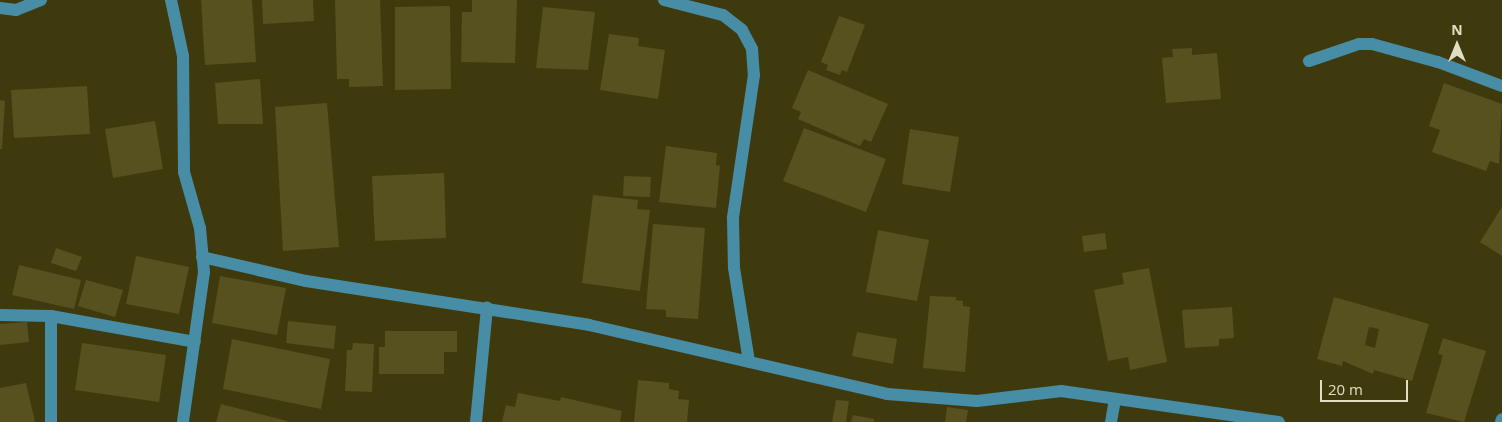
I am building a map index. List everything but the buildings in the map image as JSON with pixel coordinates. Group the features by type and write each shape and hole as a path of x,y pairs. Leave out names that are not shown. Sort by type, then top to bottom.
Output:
{"street":[{"path":"0,8 16,10 41,0"},
{"path":"171,0 183,56 184,172 200,228 204,272 182,422"},
{"path":"664,0 723,15 742,30 752,49 754,74 732,218 734,268 749,362"},
{"path":"1309,61 1359,44 1379,45 1502,86"},
{"path":"202,258 306,281 589,325 887,394 977,401 1061,391 1279,422"},
{"path":"476,422 487,308"},
{"path":"0,315 51,316 195,342"},
{"path":"51,316 51,422"},
{"path":"1111,422 1115,398"}]}
